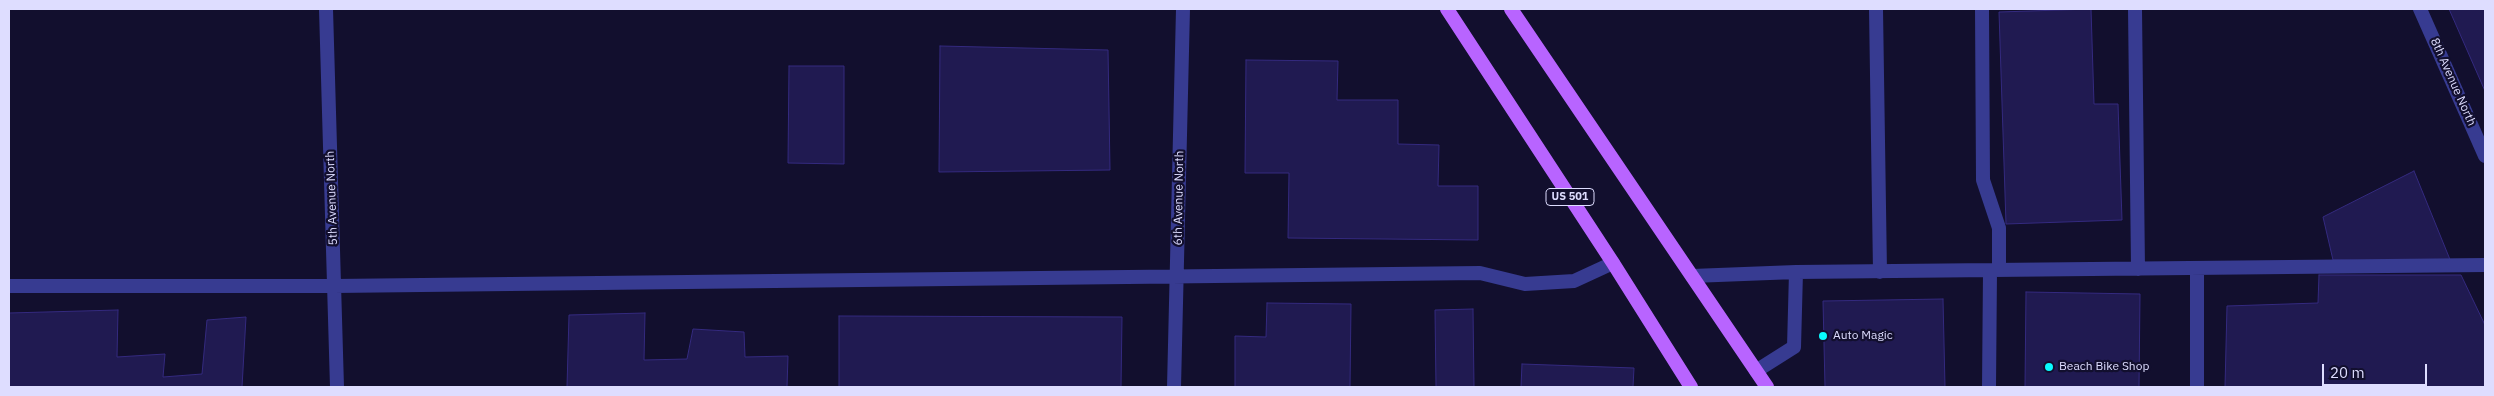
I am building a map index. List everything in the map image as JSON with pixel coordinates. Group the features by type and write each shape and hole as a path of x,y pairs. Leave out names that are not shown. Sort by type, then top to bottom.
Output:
{"main road":[{"name":"US 501","path":"1447,9 1613,263 1691,387"},
{"path":"1511,9 1767,387"}],"street":[{"name":"5th Avenue North","path":"326,9 337,387"},
{"name":"6th Avenue North","path":"1174,387 1184,9"},
{"path":"1876,9 1880,272"},
{"path":"1982,9 1983,180 1999,228 1994,271 1990,387"},
{"path":"2135,9 2138,269"},
{"name":"8th Avenue North","path":"2420,9 2485,156"},
{"path":"9,286 334,286 1480,273 1525,284 1574,281 1613,263"},
{"path":"1692,276 1796,272 2485,265"},
{"path":"2197,268 2197,387"},
{"path":"1756,371 1794,347 1796,272"}],"building":[{"path":"2091,9 2094,104 2118,104 2122,220 2006,224 1999,12"},
{"path":"2449,9 2485,9 2485,91"},
{"path":"940,46 1108,50 1110,170 939,172"},
{"path":"1246,60 1338,61 1337,100 1398,100 1398,144 1439,145 1438,186 1478,186 1478,240 1288,238 1289,173 1245,173"},
{"path":"789,66 844,66 844,164 788,163"},
{"path":"2414,171 2451,262 2333,260 2323,217"},
{"path":"2319,275 2461,275 2485,325 2485,387 2225,387 2227,306 2318,303"},
{"path":"2026,292 2140,294 2139,387 2025,387"},
{"path":"1943,299 1945,387 1825,387 1823,301"},
{"path":"1267,303 1351,304 1350,387 1235,387 1235,336 1266,337"},
{"path":"1473,309 1474,387 1436,387 1435,310"},
{"path":"118,310 117,357 165,354 163,377 202,374 207,320 246,317 242,387 9,387 9,313"},
{"path":"645,313 644,360 687,359 693,329 744,332 745,357 788,356 787,387 567,387 569,315"},
{"path":"839,316 1122,317 1121,387 839,387"},
{"path":"1522,364 1634,368 1633,387 1521,387"}],"place":[{"name":"Auto Magic","path":"1823,336"},
{"name":"Beach Bike Shop","path":"2049,367"}]}
